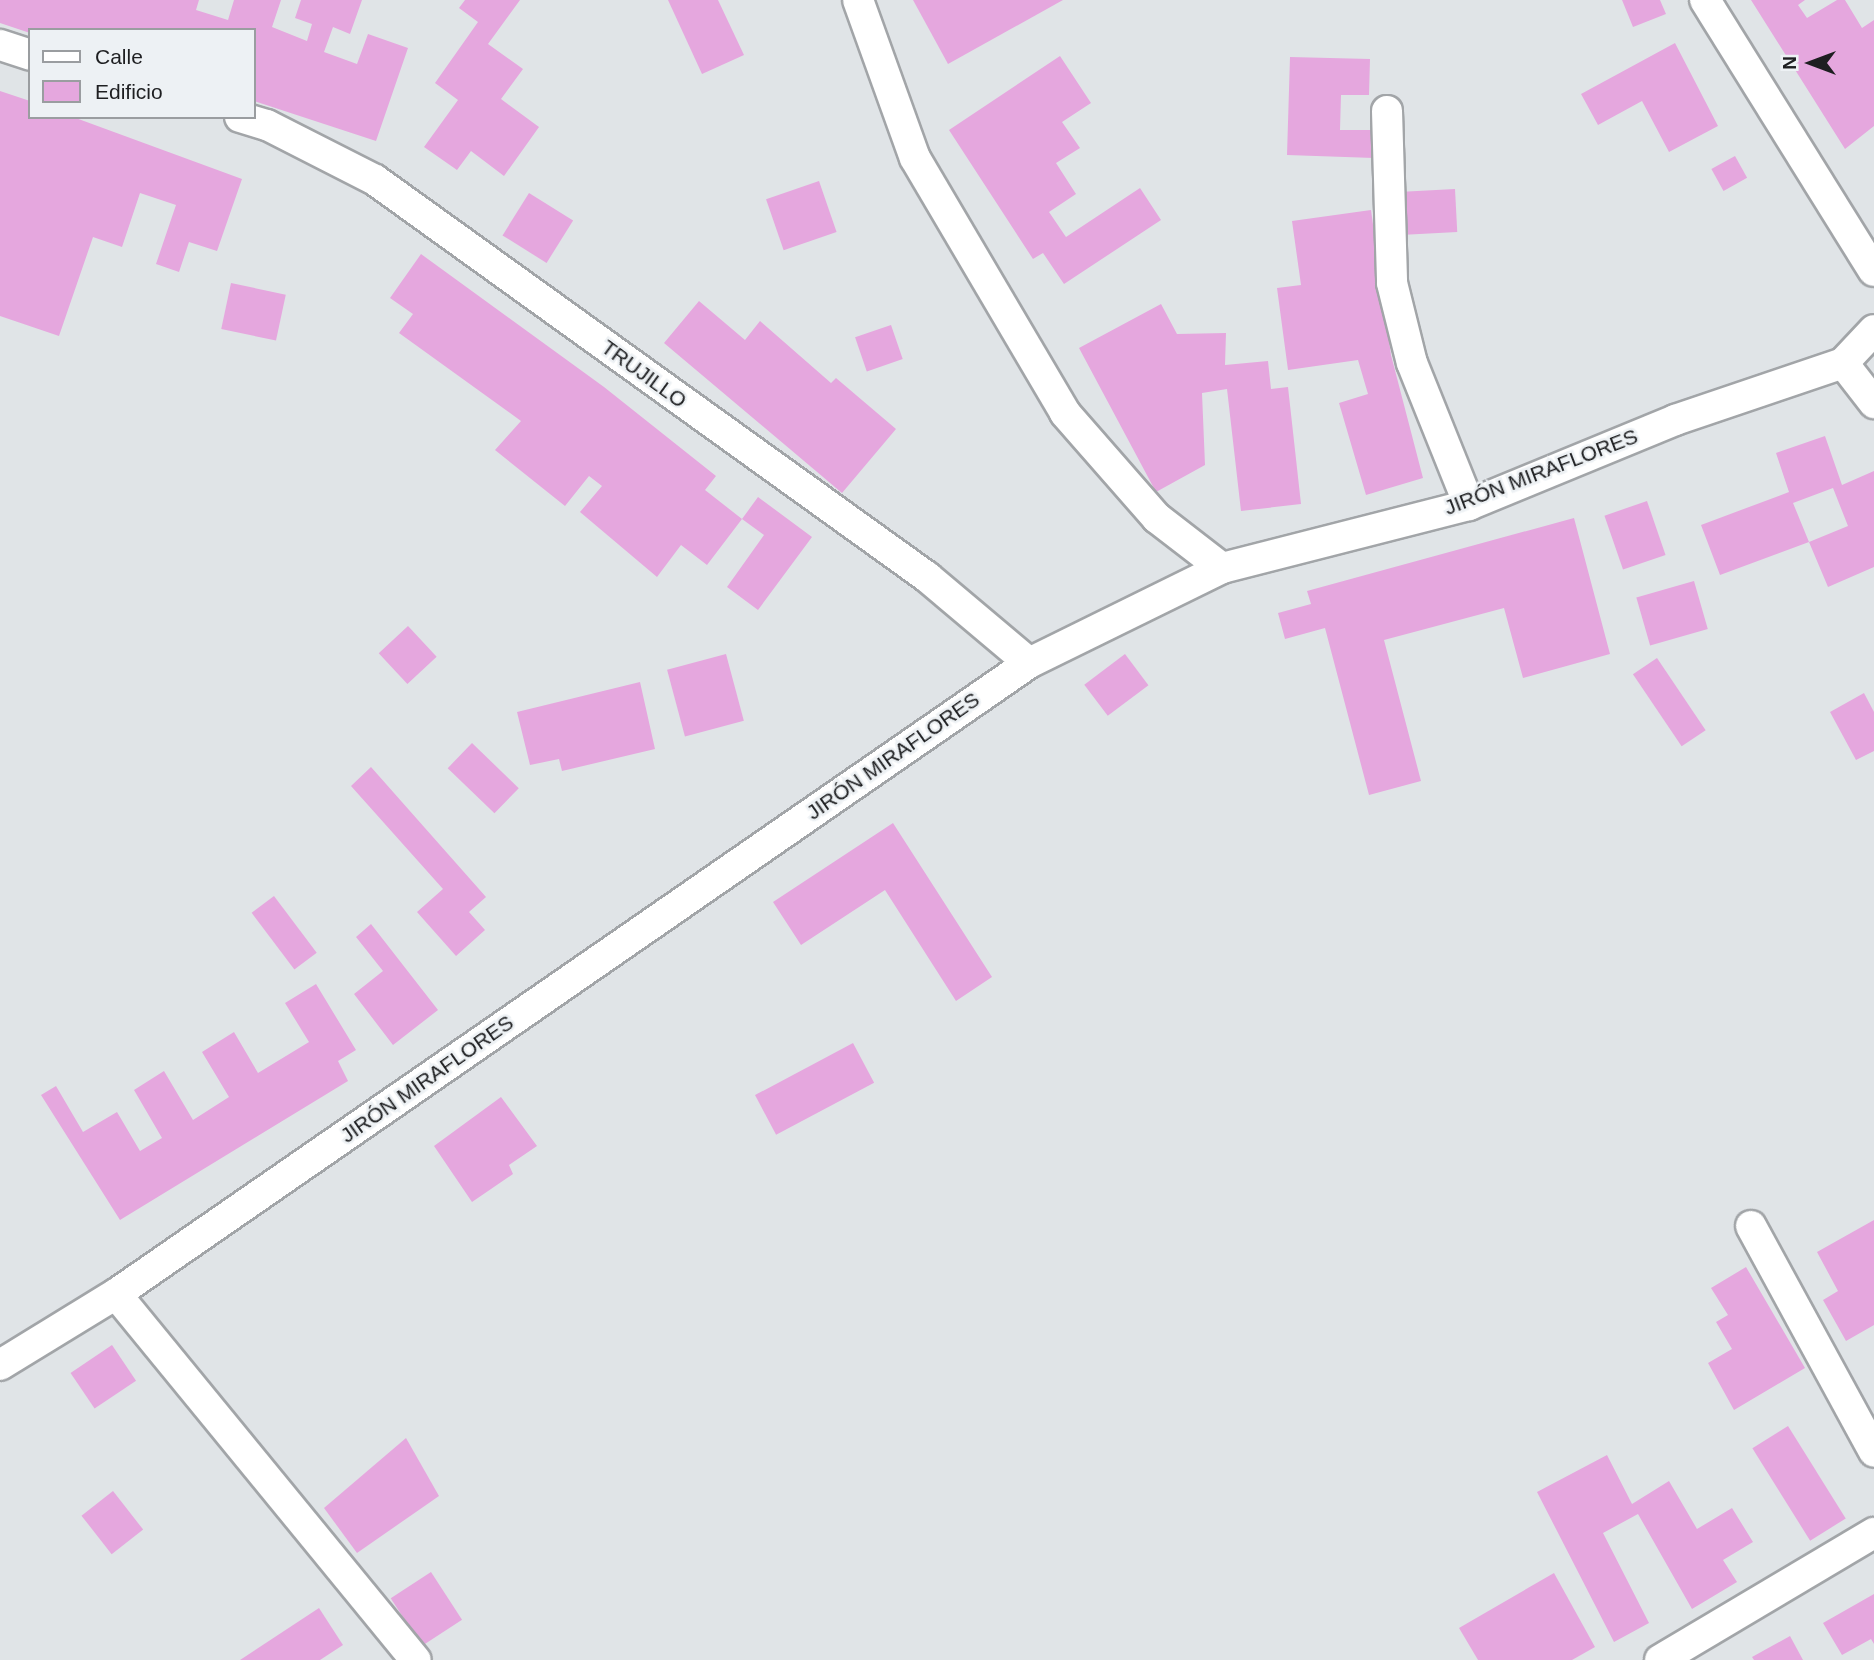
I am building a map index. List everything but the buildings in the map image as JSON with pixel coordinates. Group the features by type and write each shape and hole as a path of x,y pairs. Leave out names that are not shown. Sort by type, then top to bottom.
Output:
{"street":[{"path":"858,0 915,158 1065,413 1157,518 1222,568"},
{"path":"1705,0 1874,271"},
{"path":"0,45 28,54"},
{"path":"1388,111 1392,283 1412,363 1469,505"},
{"name":"TRUJILLO","path":"247,119 267,125 375,180 927,577 1029,663"},
{"name":"JIRÓN MIRAFLORES","path":"0,1364 116,1294 1029,663 1222,568 1469,505 1675,420 1843,363 1874,330"},
{"path":"1843,363 1874,403"},
{"path":"1751,1226 1874,1452"},
{"path":"116,1294 416,1660"},
{"path":"1660,1660 1874,1533"}]}
